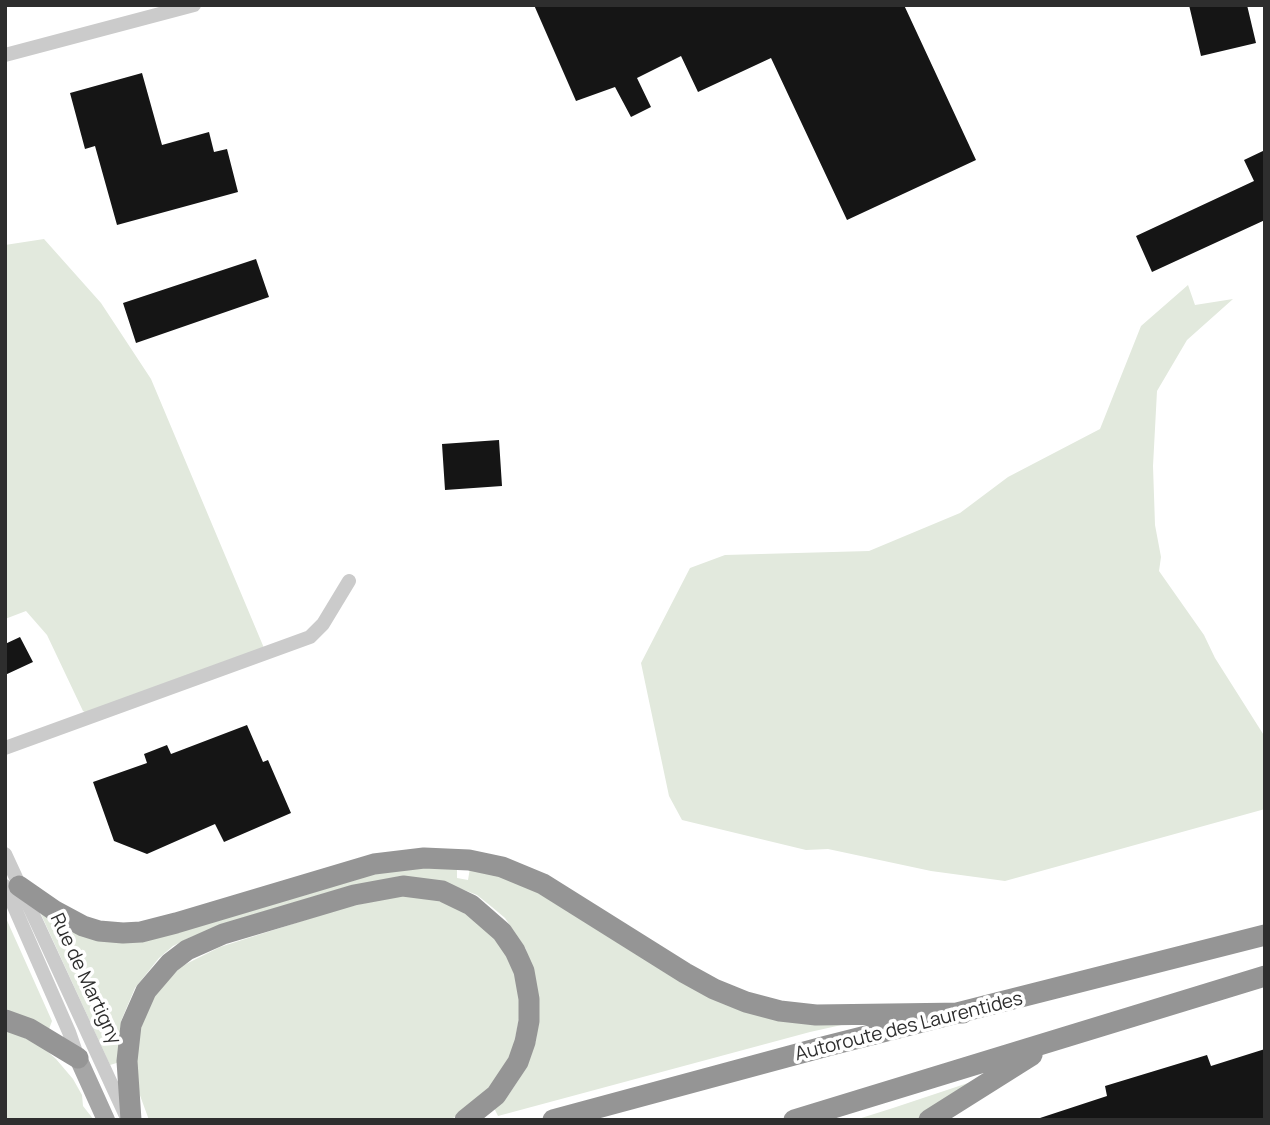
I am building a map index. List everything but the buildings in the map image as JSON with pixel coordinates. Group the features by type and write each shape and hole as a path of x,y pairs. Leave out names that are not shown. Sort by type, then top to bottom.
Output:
{"highway":[{"path":"12,886 83,926 99,931 123,933 164,926 374,864 424,858 480,862 543,884 685,973 746,1002 816,1015 963,1013"},
{"path":"129,1120 127,1061 131,1025 146,991 170,963 187,950 223,934 354,895 403,886 442,891 471,905 502,932 524,971 529,1011 525,1042 518,1062 496,1095 465,1120"},
{"name":"Autoroute des Laurentides","path":"553,1120 827,1046 1265,935"},
{"path":"794,1120 1265,976"},
{"path":"5,1020 30,1028 78,1058"},
{"path":"929,1120 1061,1037"}],"main road":[{"name":"Rue de Martigny","path":"78,1058 106,1120"}],"street":[{"path":"5,55 194,5"},
{"path":"5,748 310,637 323,624 349,581"},
{"name":"Rue de Martigny","path":"5,854 12,886 78,1058"},
{"name":"Rue de Martigny","path":"12,886 129,1120"}],"shaded area":[{"path":"44,239 101,303 151,379 264,648 92,716 83,711 47,635 26,611 5,619 5,245"},
{"path":"1188,285 1195,305 1233,299 1187,340 1157,391 1153,466 1155,525 1161,557 1159,571 1204,635 1215,658 1265,737 1265,809 1005,881 931,871 828,849 806,850 682,820 669,796 641,663 690,568 725,555 869,551 960,513 1008,477 1100,429 1141,326"},
{"path":"457,866 457,878 468,880 470,868 527,885 686,984 846,1024 498,1116 494,1108 509,1094 519,1079 536,1041 538,1021 526,949 505,918 477,895 441,881 193,936 173,946 159,958 135,988 121,1021 120,1062 110,1065 39,910 95,938 386,869"},
{"path":"401,895 449,902 489,931 513,964 521,1008 512,1055 495,1084 465,1112 449,1120 149,1120 135,1073 141,1022 156,991 182,966 220,947 343,908"},
{"path":"5,916 52,1021 49,1029 5,1012"},
{"path":"5,1030 39,1044 56,1059 73,1079 82,1095 83,1106 94,1120 5,1120"},
{"path":"971,1082 916,1120 855,1120 893,1108"}]}
